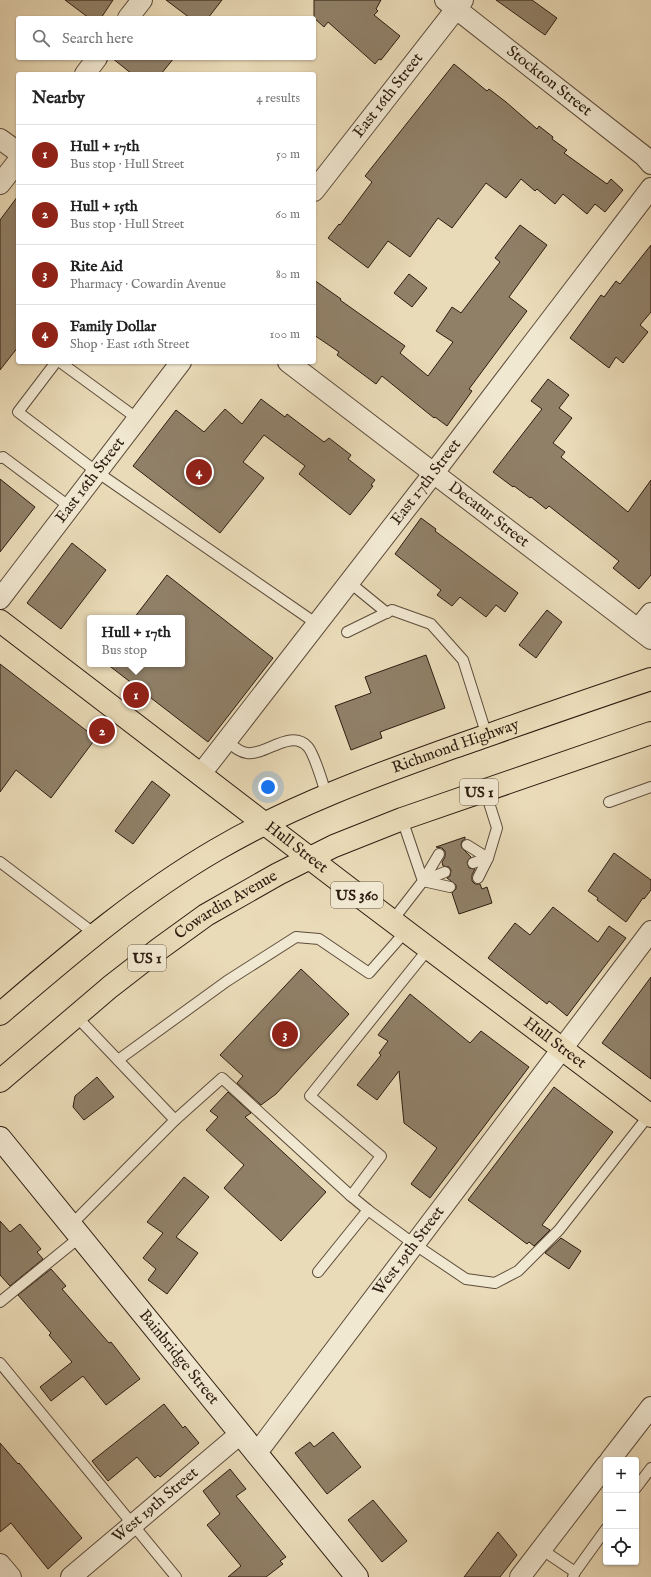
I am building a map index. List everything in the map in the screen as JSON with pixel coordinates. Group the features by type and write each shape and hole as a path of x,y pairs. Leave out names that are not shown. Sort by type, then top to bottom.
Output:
{"main road":[{"name":"Hull Street","path":"0,621 200,775 650,1115"},
{"name":"Richmond Highway","path":"265,824 291,811 368,778 651,679"},
{"name":"US 1","path":"310,858 334,846 402,819 651,733"},
{"path":"0,1014 95,934 146,895 216,850 265,824"},
{"name":"Cowardin Avenue","path":"0,1081 110,987 183,931 246,891 310,858"}],"street":[{"path":"130,16 142,0"},
{"name":"Stockton Street","path":"454,3 644,156 651,164"},
{"name":"East 16th Street","path":"316,188 454,3"},
{"path":"86,72 96,60"},
{"path":"0,138 16,150"},
{"path":"0,184 16,164"},
{"name":"East 17th Street","path":"200,775 433,474 651,188"},
{"name":"East 16th Street","path":"0,599 179,364"},
{"name":"Decatur Street","path":"291,364 645,634"},
{"path":"645,634 651,613"},
{"name":"West 19th Street","path":"256,1454 562,1048 647,943"},
{"name":"Bainbridge Street","path":"0,1138 357,1577"},
{"path":"612,1457 651,1407"},
{"name":"West 19th Street","path":"71,1577 240,1434"},
{"path":"520,1577 603,1469"},
{"path":"0,1564 11,1577"}],"lane":[{"path":"54,364 18,412 96,472 317,624"},
{"path":"63,364 138,419"},
{"path":"0,458 3,457 70,508"},
{"path":"349,582 387,613"},
{"path":"347,632 392,610 431,624 463,660 486,736"},
{"path":"227,741 242,752 250,754 280,743 293,741 301,742 308,748 327,796"},
{"path":"609,802 651,787"},
{"path":"478,878 488,858 497,828 485,790"},
{"path":"402,819 423,881"},
{"path":"467,844 488,858"},
{"path":"118,1060 227,981 296,937 319,939 369,973 399,926 439,854"},
{"path":"473,863 488,858"},
{"path":"0,862 95,934"},
{"path":"423,881 445,872"},
{"path":"423,881 450,887"},
{"path":"351,1196 381,1156 310,1096 429,948"},
{"path":"76,1016 175,1120"},
{"path":"0,1302 76,1231 175,1120 222,1078 368,1210 414,1244 466,1279 495,1283 518,1271 559,1230 650,1115"},
{"path":"318,1272 368,1210"},
{"path":"0,1363 176,1577"},
{"path":"639,1484 651,1468"},
{"path":"541,1549 574,1574 603,1533"}],"building":[{"path":"65,0 113,0 102,16 86,16"},
{"path":"166,0 222,0 210,16 187,16"},
{"path":"314,0 381,0 376,9 378,11 374,15 400,36 381,60 379,59 375,64 328,22 324,27 316,20 316,16 314,16"},
{"path":"496,0 532,0 557,18 545,35"},
{"path":"114,60 172,60 163,72 130,72"},
{"path":"454,64 487,91 489,89 506,102 537,129 539,126 553,137 552,139 567,150 564,153 607,184 611,179 623,190 605,212 595,204 587,214 563,194 555,204 537,189 535,191 521,179 506,198 486,183 452,228 438,218 410,257 388,241 368,268 328,238 339,224 340,225 372,182 365,176"},
{"path":"16,199 16,350 0,370 0,220"},
{"path":"520,225 547,245 509,297 527,311 469,389 472,391 447,426 435,417 434,418 382,376 376,384 337,355 339,352 316,336 316,281 405,346 400,353 428,376 453,342 436,331 452,307 461,313 500,262 495,258"},
{"path":"651,245 651,312 640,325 648,332 623,363 616,357 609,368 570,338 601,295 604,297 616,281 620,284"},
{"path":"409,274 427,288 412,307 394,293"},
{"path":"548,379 569,395 559,408 572,418 553,443 565,452 561,457 628,512 651,480 651,575 639,589 613,568 619,561 549,506 546,509 531,497 530,498 514,486 513,487 493,472 542,409 531,401"},
{"path":"261,399 285,417 287,414 324,442 329,438 351,455 348,459 375,480 371,485 373,486 350,515 299,474 305,466 264,435 243,462 264,478 220,533 133,466 176,410 204,432 225,409 242,424"},
{"path":"0,479 35,507 0,552"},
{"path":"421,518 436,529 435,531 518,593 505,612 496,605 486,617 460,597 452,606 437,595 441,590 395,554"},
{"path":"72,543 106,570 61,629 27,603"},
{"path":"167,575 273,658 208,742 111,667 185,667 185,615 136,615"},
{"path":"547,610 562,622 536,658 519,645"},
{"path":"426,655 445,708 380,732 382,738 351,750 335,706 371,693 365,677"},
{"path":"0,664 96,738 51,798 16,770 0,792"},
{"path":"152,781 170,795 133,844 115,831"},
{"path":"465,837 461,845 471,857 467,862 469,868 475,869 472,875 472,881 475,884 480,884 482,889 487,887 492,903 459,914 452,893 456,889 456,885 447,878 450,876 451,870 449,867 443,866 442,862 445,857 445,851 442,848 436,847"},
{"path":"614,853 651,880 651,890 644,899 643,898 626,922 597,900 598,898 588,891"},
{"path":"553,907 598,942 609,926 626,938 567,1016 549,1001 547,1004 488,958 515,923 530,935"},
{"path":"301,969 349,1014 276,1094 261,1105 237,1083 243,1076 220,1055"},
{"path":"651,977 651,1079 602,1043"},
{"path":"410,994 470,1043 481,1031 529,1067 430,1198 411,1184 437,1148 404,1123 399,1071 377,1100 357,1085 381,1055 379,1053 388,1041 378,1035"},
{"path":"97,1077 114,1097 84,1120 73,1107 75,1096"},
{"path":"554,1087 613,1132 542,1225 550,1230 534,1246 529,1242 527,1244 468,1200"},
{"path":"228,1092 251,1113 245,1117 326,1192 281,1241 224,1188 244,1165 206,1130 218,1117 210,1111"},
{"path":"184,1177 209,1197 176,1237 198,1253 167,1294 148,1280 156,1269 143,1258 163,1233 147,1222"},
{"path":"0,1221 10,1232 20,1224 41,1249 37,1252 43,1259 10,1286 0,1275"},
{"path":"561,1238 581,1251 569,1269 545,1253"},
{"path":"51,1269 66,1286 62,1289 109,1343 111,1342 140,1379 106,1405 83,1376 51,1401 40,1387 72,1362 49,1335 51,1333 18,1295"},
{"path":"164,1404 183,1428 185,1426 199,1443 160,1477 158,1475 155,1478 137,1457 108,1481 92,1461"},
{"path":"333,1432 361,1467 327,1494 295,1453 310,1442 314,1447"},
{"path":"0,1443 18,1464 19,1463 82,1538 48,1569 11,1523 0,1532"},
{"path":"230,1469 246,1489 236,1496 286,1557 280,1561 283,1564 266,1577 228,1577 241,1566 207,1525 220,1514 203,1491"},
{"path":"373,1500 407,1541 382,1562 348,1520"},
{"path":"498,1532 517,1555 500,1577 464,1577"}],"place":[{"name":"Family Dollar","path":"199,472"},
{"name":"Hull + 17th","path":"136,695"},
{"name":"Hull + 15th","path":"102,731"},
{"name":"Rite Aid","path":"285,1034"}]}
